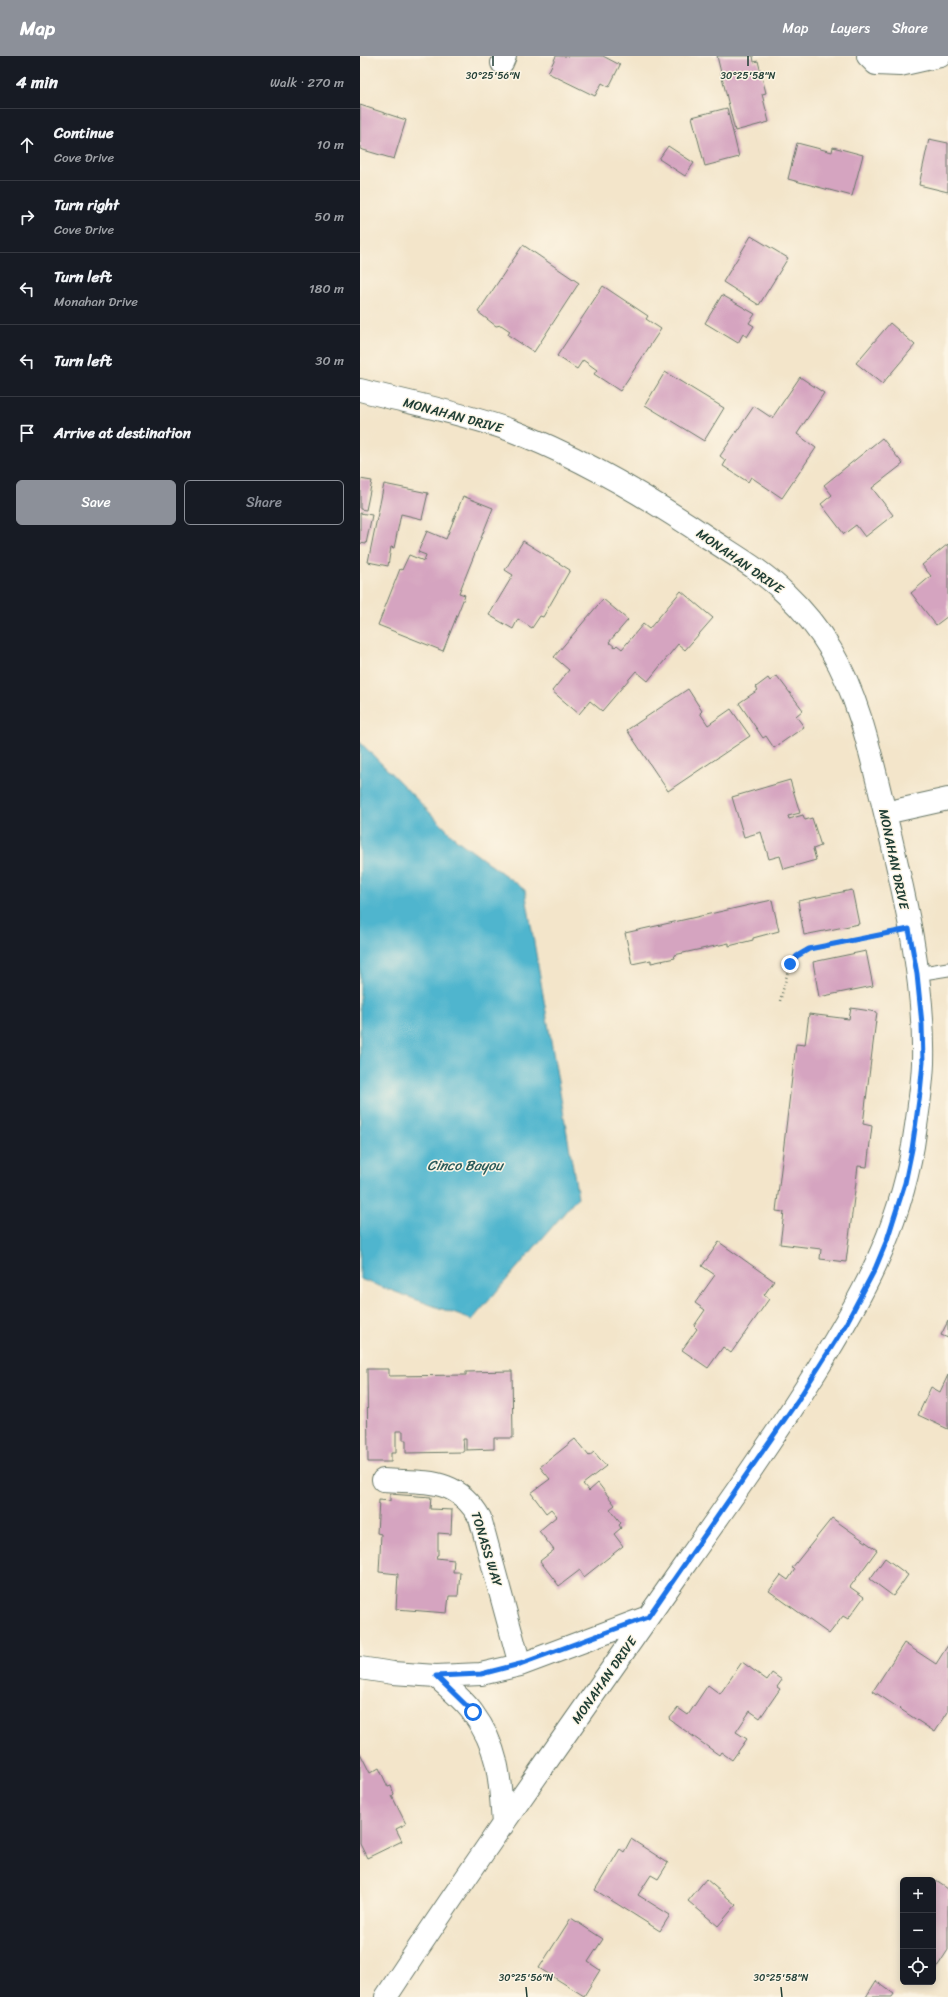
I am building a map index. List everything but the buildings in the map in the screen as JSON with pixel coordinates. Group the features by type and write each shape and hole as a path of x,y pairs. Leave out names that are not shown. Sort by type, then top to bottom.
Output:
{"street":[{"path":"868,56 876,64 888,66 940,56"},
{"name":"MONAHAN DRIVE","path":"360,390 476,419 553,447 671,513 756,569 786,594 816,627 845,676 861,718 885,813 901,880 917,974 922,1024 923,1062 912,1149 905,1183 887,1240 875,1269 846,1324 798,1400 503,1825 386,1997"},
{"path":"885,813 948,799"},
{"name":"TONASS WAY","path":"382,1480 442,1484 460,1493 473,1506 480,1518 520,1664"},
{"path":"360,1668 393,1673 436,1676 481,1674 520,1664 648,1617"},
{"path":"436,1676 473,1712 489,1739 499,1769 503,1825"}],"lane":[{"path":"917,974 948,969"}],"path":[{"path":"780,1001 790,964 797,956 809,949 909,929"}],"water":[{"name":"Cinco Bayou","path":"360,742 457,840 525,890 578,1197 472,1320 360,1279"}],"route":[{"path":"473,1712 436,1676 481,1674 520,1664 648,1617 798,1400 846,1324 875,1269 887,1240 905,1183 912,1149 920,1093 923,1062 922,1024 917,974 909,929 809,949 797,956 790,964"}]}
